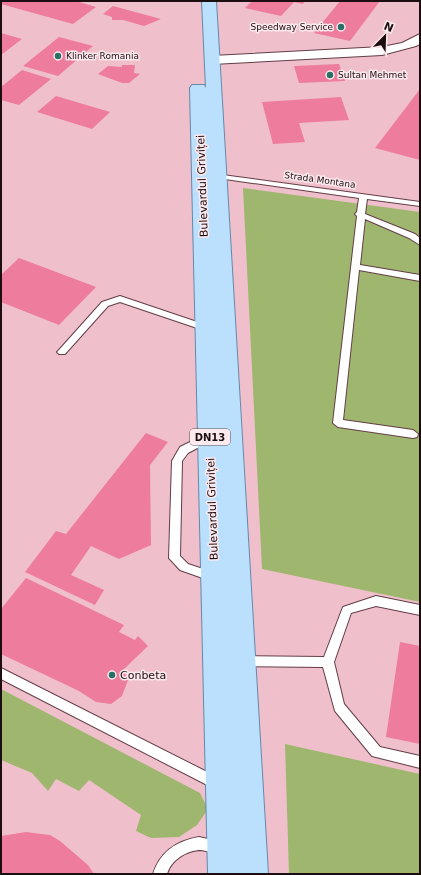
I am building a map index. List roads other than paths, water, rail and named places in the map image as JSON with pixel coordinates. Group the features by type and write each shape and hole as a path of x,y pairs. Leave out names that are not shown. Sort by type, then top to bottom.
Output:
{"main road":[{"name":"Bulevardul Griviței","path":"194,1 210,436 223,874"},
{"name":"Bulevardul Griviței","path":"209,1 252,874"}],"street":[{"path":"212,60 382,50 408,45 414,43 420,38"}],"lane":[{"name":"Strada Montana","path":"218,176 420,204"},
{"path":"363,196 338,423 413,434"},
{"path":"360,214 412,236 420,242"},
{"path":"355,267 420,278"},
{"path":"62,352 105,304 120,299 206,328"},
{"path":"210,436 184,450 177,461 174,558 184,567 214,577"},
{"path":"420,610 376,601 347,610 328,662 339,708 376,752 420,762"},
{"path":"241,661 328,662"},
{"path":"1,673 221,785"},
{"path":"160,874 161,868 172,852 197,843 222,849"}],"place":[{"name":"Speedway Service","path":"341,27"},
{"name":"Klinker Romania","path":"58,56"},
{"name":"Sultan Mehmet","path":"330,75"},
{"name":"Conbeta","path":"112,675"}]}
